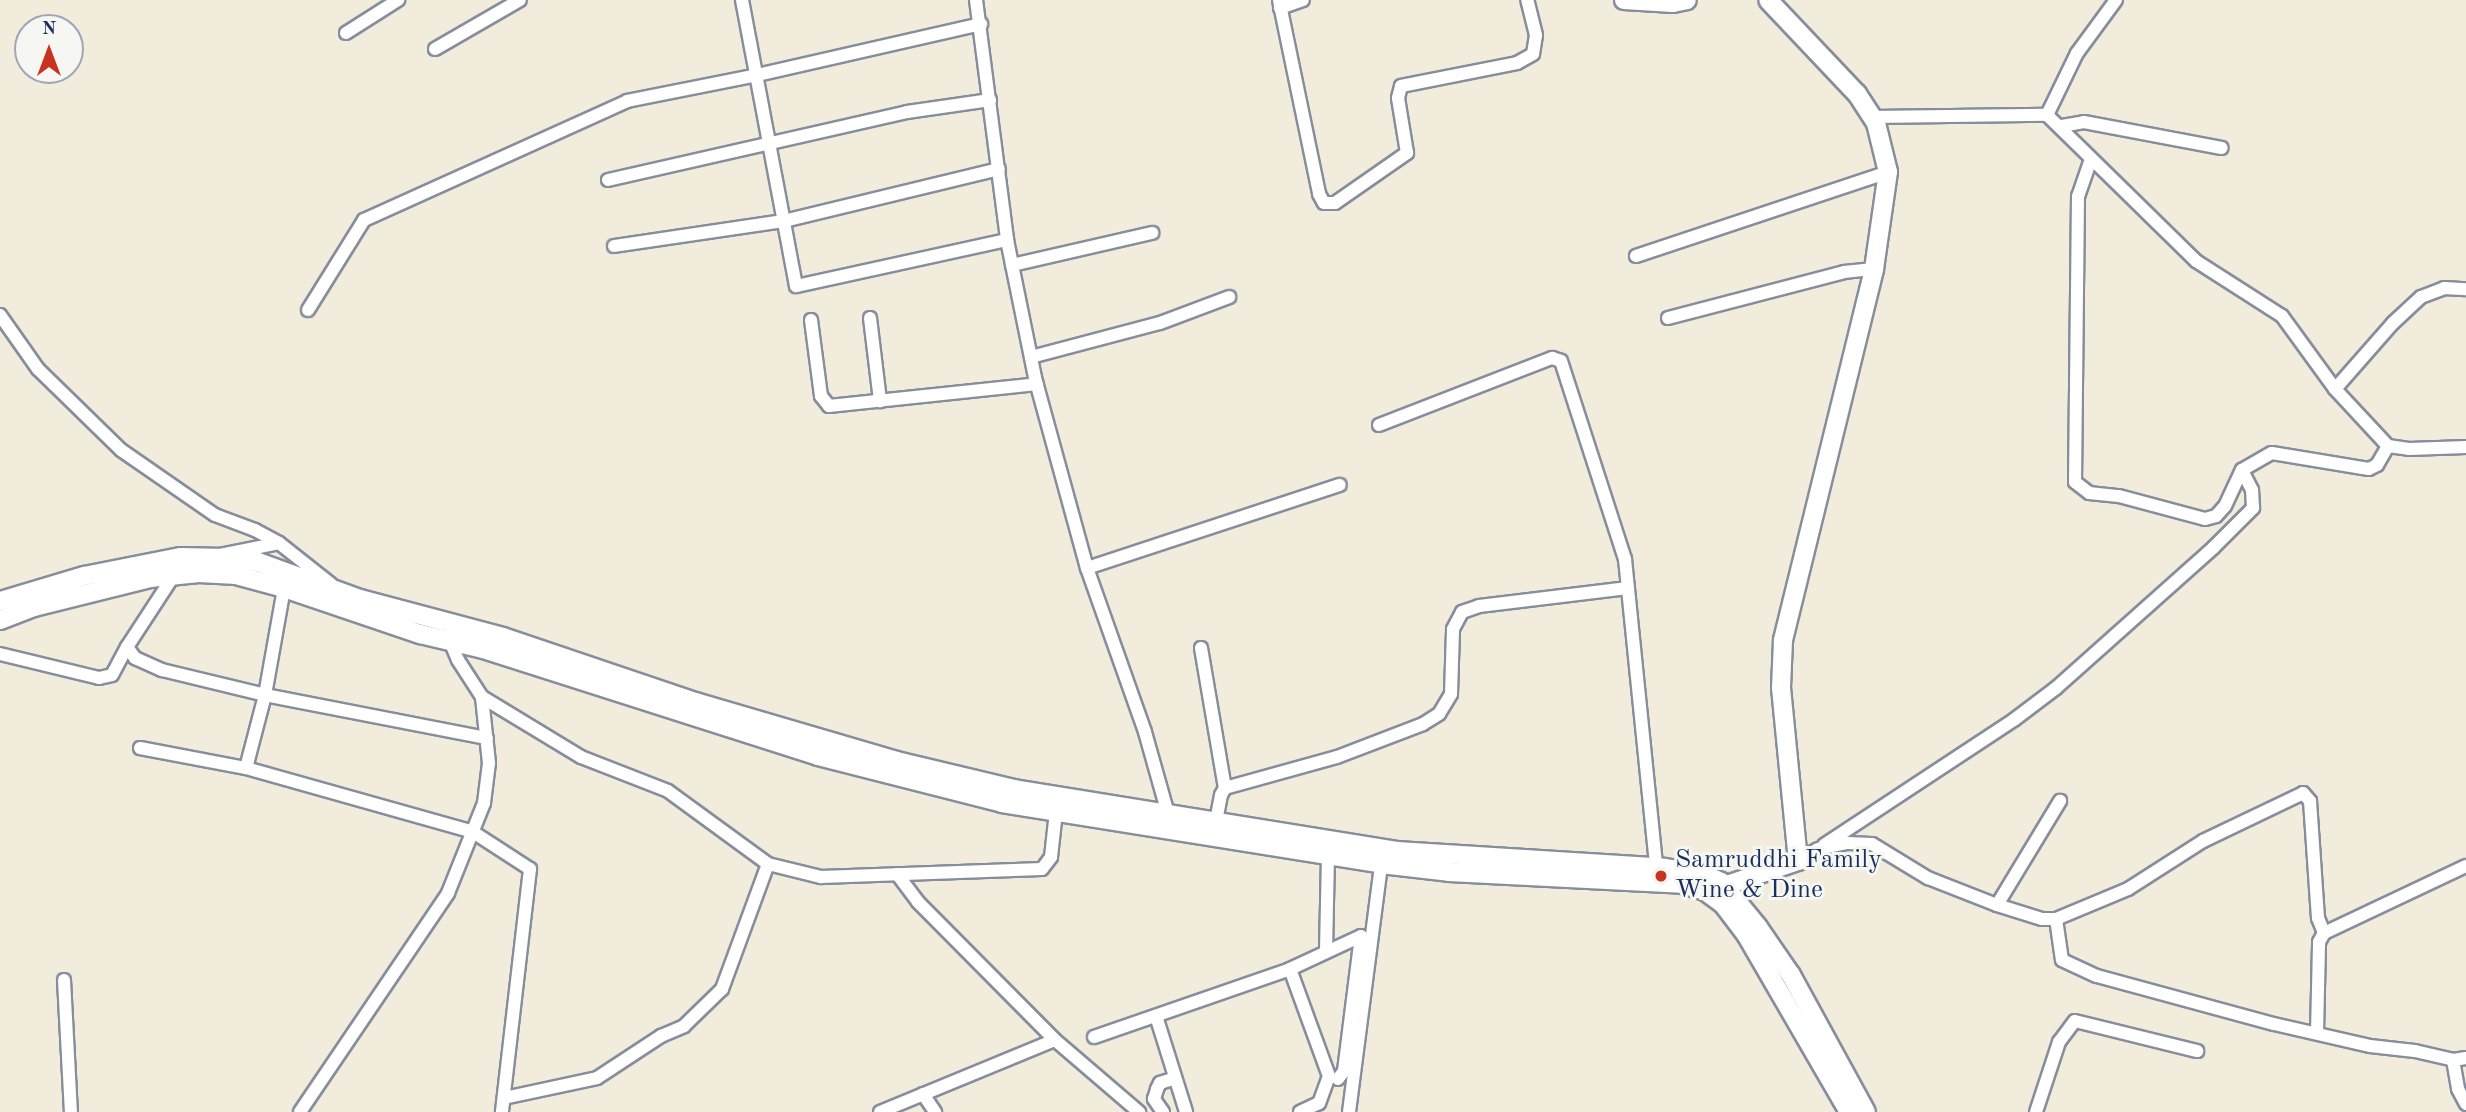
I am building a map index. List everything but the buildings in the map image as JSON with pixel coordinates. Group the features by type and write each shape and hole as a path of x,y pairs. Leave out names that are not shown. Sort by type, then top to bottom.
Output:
{"main road":[{"path":"1624,0 1673,3 1687,0"},
{"path":"1719,892 1798,861 1781,688 1783,640 1874,269 1888,172 1872,117 1857,94 1768,0"},
{"path":"0,601 84,576 143,564 181,558 217,558 258,562 340,591 390,616"},
{"path":"0,620 80,594 150,578 236,575 451,632 818,756 1002,803 1056,812 1091,809 1168,814 1216,821 1328,856 1449,872 1657,875 1701,873 1759,927 1791,975 1866,1112"},
{"path":"451,632 503,637 695,702 897,761 1091,809 1277,839 1657,875"},
{"path":"1719,892 1849,1112"}],"street":[{"path":"346,33 398,0"},
{"path":"435,49 520,0"},
{"path":"742,0 796,286 1007,240"},
{"path":"976,0 1007,240 1037,384 1087,568 1145,732 1168,814"},
{"path":"1303,0 1280,4 1319,194 1324,203 1335,203 1407,153 1398,98 1401,86 1517,63 1533,54 1536,35 1527,0"},
{"path":"2047,115 2077,52 2116,0"},
{"path":"309,310 364,220 627,101 757,75 981,24"},
{"path":"608,180 906,112 990,100"},
{"path":"1872,117 2047,115 2062,126 2091,159 2196,261 2282,316 2335,389 2388,446 2409,449 2466,447"},
{"path":"2062,126 2084,122 2222,148"},
{"path":"2091,159 2078,196 2075,482 2089,493 2119,496 2205,519 2216,516 2225,506 2242,470 2277,453 2369,469 2377,465 2388,446"},
{"path":"614,246 784,221 999,169"},
{"path":"1636,256 1888,172"},
{"path":"1012,265 1152,233"},
{"path":"1668,318 1844,272 1874,269"},
{"path":"2335,389 2393,323 2421,297 2444,288 2466,289"},
{"path":"1031,357 1160,323 1229,297"},
{"path":"0,315 38,369 121,450 215,515 255,530 279,543 340,591"},
{"path":"870,318 880,401"},
{"path":"811,320 821,396 825,404 836,406 1037,384"},
{"path":"1379,425 1552,358 1561,361 1625,559 1657,875"},
{"path":"1798,861 2015,719 2056,688 2213,548 2253,508 2252,490 2242,470"},
{"path":"1087,568 1340,485"},
{"path":"217,558 225,552 279,543"},
{"path":"0,654 99,678 113,675 127,647 174,576"},
{"path":"246,768 265,695 284,588"},
{"path":"1216,821 1221,794 1225,788 1337,757 1423,724 1439,714 1451,694 1452,629 1462,612 1479,606 1628,588"},
{"path":"451,632 458,660 482,697 581,757 668,792 768,864 821,877 1042,869 1051,857 1056,812"},
{"path":"127,647 135,658 162,670 265,695 487,738"},
{"path":"1201,648 1225,788"},
{"path":"300,1112 447,892 484,803 489,763 482,697"},
{"path":"140,748 246,768 472,832 530,869 503,1105 597,1078 662,1036 684,1026 722,989 768,864"},
{"path":"1818,849 1847,843 1872,844 1928,878 1997,905 2042,919 2056,919 2128,889 2203,841 2303,793 2310,801 2318,918 2324,933"},
{"path":"1997,905 2060,801"},
{"path":"1326,951 1328,856"},
{"path":"1349,1112 1381,864"},
{"path":"2317,1033 2319,942 2324,933 2466,866"},
{"path":"897,874 918,902 1055,1040 1139,1112"},
{"path":"2056,919 2062,960 2074,966 2154,993 2317,1033 2459,1059 2458,1089 2466,1104"},
{"path":"1094,1037 1290,969 1361,936 1344,1071 1338,1079"},
{"path":"1290,969 1329,1076 1319,1103 1300,1112"},
{"path":"64,980 71,1112"},
{"path":"1156,1016 1186,1112"},
{"path":"2036,1112 2059,1042 2075,1021 2197,1051"},
{"path":"880,1112 1055,1040"},
{"path":"1163,1112 1154,1099 1157,1089 1160,1083 1175,1078"},
{"path":"923,1094 935,1112"}],"place":[{"name":"Samruddhi Family Wine & Dine","path":"1661,876"}]}
